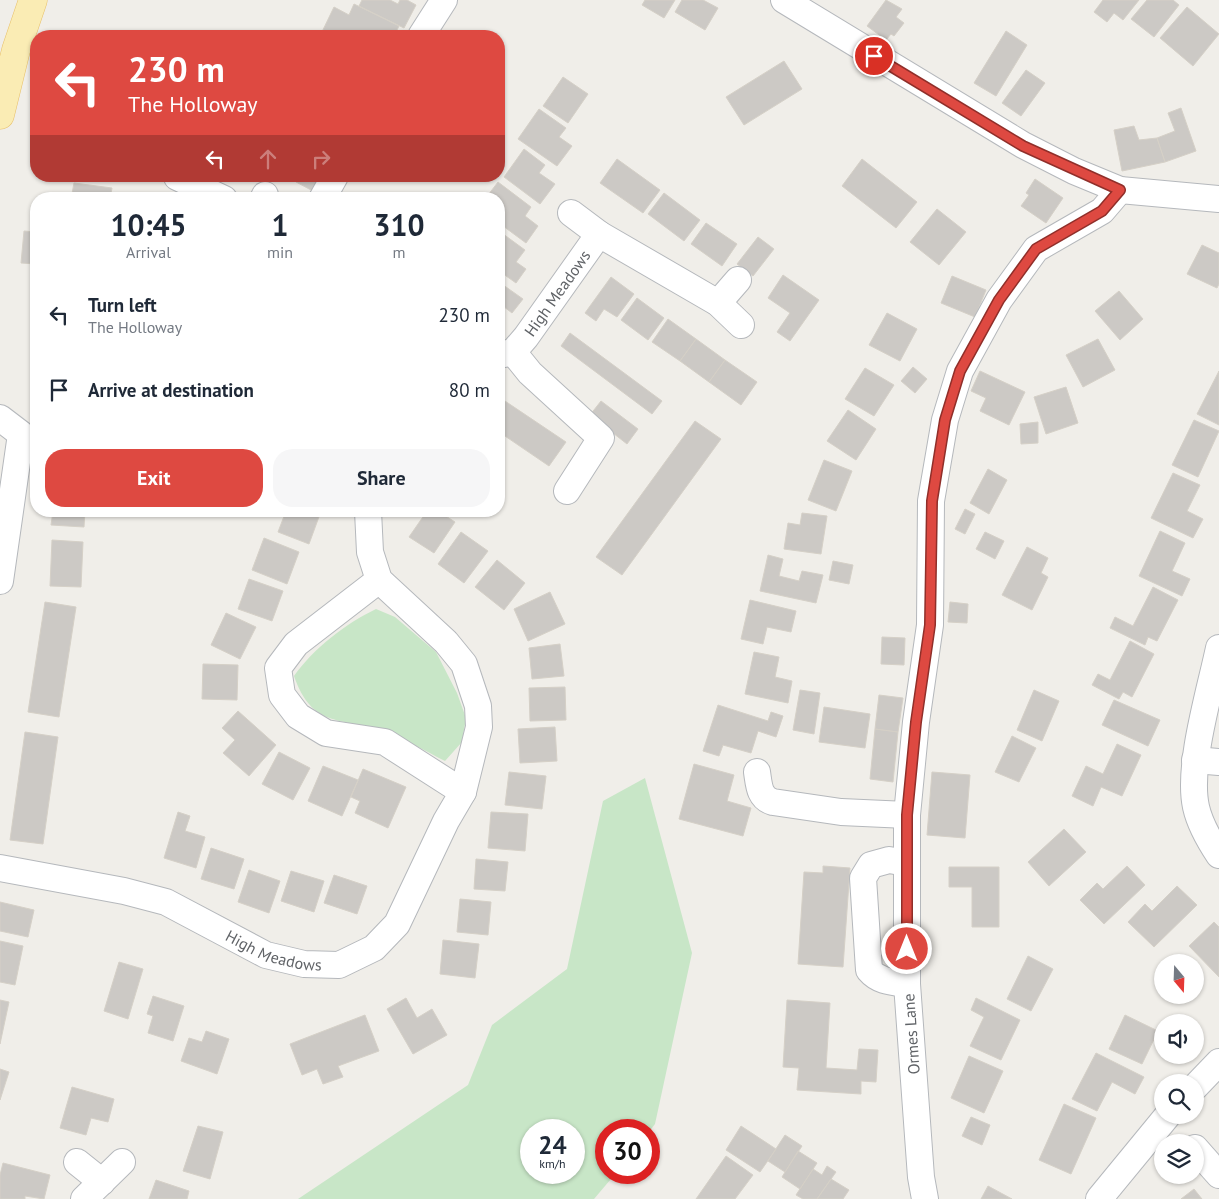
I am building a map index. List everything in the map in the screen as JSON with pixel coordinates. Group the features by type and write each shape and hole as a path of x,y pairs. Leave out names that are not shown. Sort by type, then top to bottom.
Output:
{"main road":[{"path":"14,0 16,50"},
{"path":"0,115 3,87 33,0"}],"street":[{"path":"426,30 444,0"},
{"path":"784,0 1023,146 1120,190 1219,199"},
{"path":"188,182 209,192"},
{"name":"Ormes Lane","path":"925,1199 921,1177 908,984 907,815 916,722 930,625 932,501 945,420 960,371 999,300 1036,249 1102,211 1120,190"},
{"name":"High Meadows","path":"571,213 599,234 718,303 740,325"},
{"name":"High Meadows","path":"567,491 601,438 530,373 506,354 526,337 599,234"},
{"path":"718,303 738,280"},
{"path":"0,418 21,434 0,581"},
{"path":"368,517 370,552 378,580 296,644 278,668 282,696 298,716 326,733 385,742 463,792"},
{"name":"High Meadows","path":"0,868 124,891 166,902 266,955 304,964 339,965 374,948 397,924 446,821 463,792 479,727 478,706 464,664 446,642 378,580"},
{"path":"1219,648 1207,761 1196,806 1206,835 1219,855"},
{"path":"757,772 761,794 766,800 841,812 907,815"},
{"path":"907,863 889,860 870,865 863,878 869,970 874,976 886,982 908,984"},
{"path":"1204,1078 1219,1062"},
{"path":"1099,1199 1161,1124"},
{"path":"1175,1124 1183,1134"},
{"path":"1204,1158 1219,1175"},
{"path":"77,1162 93,1190 122,1162"}],"green space":[{"path":"376,609 395,617 436,652 457,693 466,718 462,742 445,761 390,734 329,718 309,705 301,693 294,676 302,666 321,646 342,629"},
{"path":"645,778 692,953 656,1119 595,1119 595,1184 607,1184 594,1199 298,1199 468,1085 492,1025 567,969 603,801"}],"building":[{"path":"362,0 390,0 398,4 400,0 407,0 416,5 404,28 359,6"},
{"path":"645,0 675,0 664,18 642,5"},
{"path":"682,0 703,0 718,8 705,30 675,12"},
{"path":"886,0 902,9 896,17 904,23 894,36 891,34 886,40 867,26"},
{"path":"1103,0 1139,0 1123,20 1114,13 1107,22 1094,12"},
{"path":"1147,0 1173,0 1179,5 1154,37 1131,19"},
{"path":"354,4 399,26 397,30 323,30 334,7 349,15"},
{"path":"1187,7 1219,34 1193,66 1160,38"},
{"path":"1006,31 1027,45 996,96 974,83"},
{"path":"784,61 802,89 744,125 726,97"},
{"path":"1026,70 1045,83 1021,116 1002,103"},
{"path":"563,77 588,94 568,123 543,106"},
{"path":"1181,108 1196,151 1165,162 1157,138 1175,131 1168,113"},
{"path":"539,109 566,128 559,137 572,146 557,166 518,139"},
{"path":"1134,126 1139,140 1157,138 1165,162 1122,171 1114,130"},
{"path":"524,149 545,165 539,173 555,184 540,204 505,178"},
{"path":"617,159 660,190 643,213 600,183"},
{"path":"862,159 917,202 896,228 842,186"},
{"path":"1035,179 1063,198 1046,223 1021,206 1029,195 1026,193"},
{"path":"296,182 317,182 313,191"},
{"path":"498,182 531,207 525,216 538,226 526,243 505,227 505,192 490,192"},
{"path":"74,183 112,188 111,192 72,192"},
{"path":"664,193 700,220 684,241 648,214"},
{"path":"937,209 966,232 939,265 910,242"},
{"path":"706,223 737,244 722,266 691,244"},
{"path":"24,231 30,232 30,264 21,263"},
{"path":"505,235 525,250 516,262 526,269 516,283 505,275"},
{"path":"758,237 774,249 753,276 737,264"},
{"path":"1202,245 1219,253 1219,284 1217,288 1187,274"},
{"path":"783,275 819,300 790,341 777,332 790,313 768,298"},
{"path":"952,276 986,290 975,317 941,303"},
{"path":"611,277 634,294 617,317 604,309 596,321 585,313"},
{"path":"505,286 523,299 512,313 505,308"},
{"path":"1119,291 1143,319 1120,340 1095,311"},
{"path":"637,298 664,318 648,340 621,320"},
{"path":"887,313 917,329 900,361 869,345"},
{"path":"668,319 696,339 680,361 652,342"},
{"path":"570,333 662,401 652,414 561,346"},
{"path":"696,339 725,360 709,382 680,361"},
{"path":"1098,339 1115,370 1083,387 1066,355"},
{"path":"725,360 757,382 741,405 709,382"},
{"path":"913,367 927,379 915,393 901,381"},
{"path":"865,368 894,385 874,416 845,399"},
{"path":"980,371 1025,392 1009,425 980,411 986,398 971,391"},
{"path":"1219,371 1219,425 1197,414"},
{"path":"1066,387 1078,423 1046,434 1034,397"},
{"path":"505,401 566,442 549,466 505,436"},
{"path":"601,401 638,429 627,444 590,415"},
{"path":"848,410 876,429 856,460 827,441"},
{"path":"1194,420 1219,431 1198,477 1172,465"},
{"path":"695,421 721,439 622,575 596,557"},
{"path":"1038,422 1038,443 1021,444 1020,424"},
{"path":"824,460 852,471 836,511 808,500"},
{"path":"988,469 1007,480 989,514 970,503"},
{"path":"1173,473 1200,485 1187,511 1203,519 1193,538 1151,518"},
{"path":"965,509 975,514 965,534 955,529"},
{"path":"802,513 827,516 821,554 784,549 788,523 800,525"},
{"path":"52,517 85,517 84,527 51,525"},
{"path":"284,517 319,517 309,544 278,532"},
{"path":"423,517 447,517 455,522 434,553 409,537"},
{"path":"1160,531 1185,543 1172,571 1190,579 1182,596 1139,576"},
{"path":"461,532 488,551 464,583 438,564"},
{"path":"985,532 1004,541 995,559 976,549"},
{"path":"264,538 299,552 287,584 252,570"},
{"path":"52,540 83,542 81,587 50,586"},
{"path":"1027,547 1048,558 1041,573 1048,577 1032,610 1002,595"},
{"path":"768,555 783,559 779,576 799,581 802,571 823,575 816,603 760,591"},
{"path":"497,560 525,583 504,610 475,587"},
{"path":"833,561 853,565 849,584 829,580"},
{"path":"249,579 283,591 272,621 238,609"},
{"path":"1153,587 1178,600 1157,641 1148,637 1145,645 1110,628 1115,617 1133,626"},
{"path":"550,592 565,624 528,641 514,609"},
{"path":"750,600 796,611 791,632 767,627 763,644 741,639"},
{"path":"45,602 76,607 59,717 28,712"},
{"path":"950,602 968,604 967,623 948,622"},
{"path":"226,613 256,627 240,659 211,645"},
{"path":"882,637 905,638 904,665 881,664"},
{"path":"1130,641 1154,654 1132,697 1123,692 1119,699 1092,685 1098,674 1110,680"},
{"path":"560,644 564,676 532,679 529,648"},
{"path":"754,652 779,657 775,677 792,681 788,703 745,694"},
{"path":"203,664 238,665 237,700 202,699"},
{"path":"565,687 566,720 530,721 529,688"},
{"path":"800,690 820,693 814,734 793,730"},
{"path":"1034,690 1059,701 1042,741 1017,730"},
{"path":"879,695 903,698 898,732 875,729"},
{"path":"1114,700 1160,720 1148,746 1102,725"},
{"path":"718,705 768,721 771,712 783,716 776,737 758,731 751,753 723,745 719,756 703,751"},
{"path":"824,707 870,714 865,748 819,742"},
{"path":"238,711 276,745 249,776 223,753 235,740 222,728"},
{"path":"555,727 557,761 520,763 518,729"},
{"path":"875,729 898,732 893,782 870,779"},
{"path":"25,732 58,737 43,844 10,840"},
{"path":"1012,736 1036,748 1019,782 995,772"},
{"path":"1117,744 1141,755 1122,796 1101,787 1093,806 1072,796 1086,766 1103,774"},
{"path":"279,752 310,768 293,800 262,784"},
{"path":"694,764 734,775 727,801 751,808 743,836 679,819"},
{"path":"323,766 358,780 342,816 308,801"},
{"path":"363,769 406,787 388,828 355,813 360,801 351,797"},
{"path":"509,772 546,776 542,809 505,805"},
{"path":"932,772 970,775 965,838 927,835"},
{"path":"178,812 190,816 185,831 205,837 196,868 164,858"},
{"path":"491,812 528,814 525,851 488,848"},
{"path":"1064,829 1086,852 1049,886 1028,862"},
{"path":"211,848 244,859 234,889 201,879"},
{"path":"476,859 508,862 505,891 474,889"},
{"path":"823,866 850,868 843,967 798,964 804,872 823,873"},
{"path":"1127,866 1145,885 1104,924 1080,900 1097,883 1103,889"},
{"path":"949,867 999,867 999,927 972,927 972,887 949,887"},
{"path":"249,870 280,881 269,913 238,902"},
{"path":"291,871 324,881 314,912 281,901"},
{"path":"334,875 367,886 357,914 324,903"},
{"path":"1177,886 1197,905 1154,947 1128,922 1145,904 1152,911"},
{"path":"460,899 491,902 488,935 457,932"},
{"path":"0,902 34,910 28,937 0,931"},
{"path":"1214,922 1219,927 1219,977 1204,962 1204,954 1197,954 1189,946"},
{"path":"443,940 479,944 475,978 440,974"},
{"path":"0,941 23,946 15,985 0,982"},
{"path":"1028,956 1053,969 1031,1011 1007,999"},
{"path":"119,962 143,969 128,1019 104,1011"},
{"path":"153,996 184,1006 173,1041 148,1033 153,1016 147,1014"},
{"path":"406,998 417,1018 432,1009 447,1035 413,1054 387,1009"},
{"path":"976,998 1020,1020 1001,1060 970,1046 984,1017 971,1010"},
{"path":"0,1000 9,1002 0,1044"},
{"path":"787,1000 830,1003 826,1068 857,1070 859,1049 878,1050 876,1082 861,1081 861,1094 797,1090 799,1068 783,1067"},
{"path":"365,1015 379,1051 338,1066 343,1077 323,1084 317,1069 302,1075 290,1044"},
{"path":"1125,1015 1154,1029 1154,1039 1142,1064 1109,1049"},
{"path":"206,1031 229,1039 217,1074 181,1061 189,1038 202,1042"},
{"path":"1096,1053 1144,1077 1135,1094 1112,1082 1097,1111 1072,1099"},
{"path":"969,1056 1003,1071 984,1113 951,1098"},
{"path":"0,1069 9,1072 0,1100"},
{"path":"72,1087 114,1099 108,1122 91,1118 86,1135 60,1128"},
{"path":"1064,1104 1096,1118 1071,1174 1039,1160"},
{"path":"971,1117 990,1125 982,1145 962,1136"},
{"path":"198,1126 223,1132 210,1179 183,1171"},
{"path":"741,1126 776,1149 760,1172 726,1150"},
{"path":"785,1135 802,1146 785,1172 768,1161"},
{"path":"798,1151 817,1163 800,1189 782,1177"},
{"path":"726,1156 753,1175 735,1199 696,1199"},
{"path":"3,1163 50,1175 44,1199 25,1196 25,1199 0,1199 0,1175"},
{"path":"827,1166 836,1172 817,1199 803,1199 796,1195 813,1169 822,1175"},
{"path":"831,1179 849,1190 843,1199 817,1199"},
{"path":"156,1180 189,1191 187,1199 149,1199"},
{"path":"988,1186 1012,1199 981,1199"},
{"path":"1194,1189 1202,1199 1181,1199"}],"route":[{"path":"874,56 1023,146 1074,171 1120,190 1102,211 1036,249 999,300 960,371 945,420 932,501 930,625 916,722 907,815 907,949"}]}
